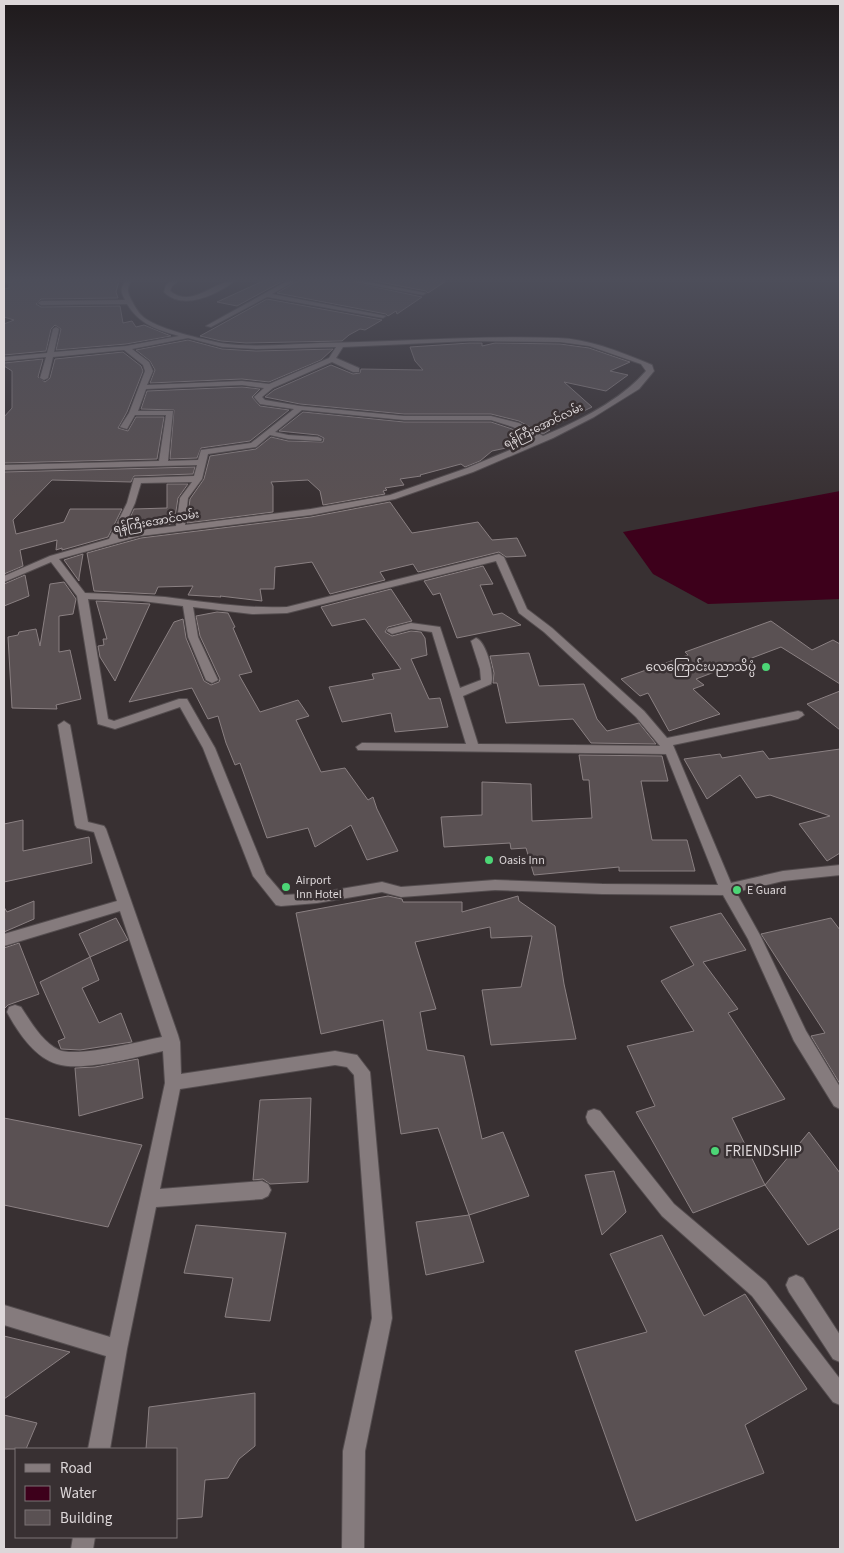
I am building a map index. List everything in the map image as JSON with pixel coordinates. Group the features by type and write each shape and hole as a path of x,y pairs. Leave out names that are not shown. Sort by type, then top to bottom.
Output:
{"street":[{"path":"4,359 67,353"},
{"path":"124,428 133,413 149,372 146,364 133,353"},
{"path":"336,353 332,359 270,386 260,393 258,397 260,400 300,408 404,418 491,418 516,424 544,439"},
{"name":"ရန်ကြီးအောင်လမ်း","path":"4,579 53,558 140,533 311,512 392,497 470,470 544,439 591,415 636,387 650,371 649,367 614,353"},
{"path":"44,378 50,355"},
{"path":"332,359 356,370"},
{"path":"143,387 242,383 270,386"},
{"path":"180,528 184,498 198,479 205,451 253,445 271,433 300,408"},
{"path":"133,413 170,413 163,462"},
{"path":"271,433 288,438 318,439"},
{"path":"4,468 202,462"},
{"path":"112,540 131,503 137,480 198,479"},
{"path":"82,596 152,599 188,605 262,611 287,610 499,557 523,611 548,630 640,714 667,747 727,890 754,937 800,1036 840,1101"},
{"path":"53,558 82,596 102,721 115,725 183,702 209,748 260,876 280,901 317,898 382,887 401,892 495,885 602,889 727,890 746,883 787,875 840,870"},
{"path":"188,605 193,637 212,680"},
{"path":"392,631 411,626 436,629 473,747"},
{"path":"456,694 487,682 486,670 476,642"},
{"path":"362,747 667,747 798,715"},
{"path":"64,725 82,825 99,829 172,1042 173,1083 117,1349 99,1448"},
{"path":"4,940 124,904"},
{"path":"14,1012 35,1042 58,1058 75,1060 172,1042"},
{"path":"173,1083 335,1058 351,1060 362,1072 382,1318 354,1451 353,1549"},
{"path":"594,1117 668,1210 758,1289 840,1395"},
{"path":"149,1198 262,1190"},
{"path":"796,1285 840,1352"},
{"path":"4,1315 117,1349"}],"water":[{"path":"840,491 840,599 708,604 653,574 623,532"}],"building":[{"path":"125,353 141,366 143,371 127,412 118,428 128,431 136,417 164,417 157,459 4,463 4,417 12,408 12,371 4,366 4,363 43,359 38,377 45,382 50,378 55,359"},
{"path":"140,353 328,353 321,360 269,382 242,379 150,383 155,370 150,361"},
{"path":"412,353 605,353 630,362 610,371 628,375 606,391 564,382 592,407 547,429 550,430 543,434 519,421 491,414 404,414 300,404 265,397 274,390 331,365 353,374 360,373 361,369 423,370 415,361"},
{"path":"242,387 260,389 252,397 260,406 289,410 250,441 201,448 197,458 170,459 174,410 141,409 147,391"},
{"path":"303,412 404,422 491,422 512,429 532,439 515,446 492,451 480,461 465,467 461,464 421,476 400,479 404,485 385,488 387,490 383,491 385,494 323,505 320,491 308,480 271,482 273,486 273,512 187,523 190,499 204,479 210,456 256,449 271,437 288,441 323,442 324,438 318,435 279,431"},
{"path":"195,467 193,474 134,476 131,482 52,480 13,520 16,534 64,522 70,509 122,509 108,537 62,550 62,548 56,550 57,540 20,550 23,566 4,574 4,472"},
{"path":"167,484 188,484 178,498 174,524 140,528 123,533 134,509 167,508"},
{"path":"390,502 412,533 478,522 492,540 517,538 526,556 506,557 499,552 418,572 413,564 380,572 385,580 330,594 312,562 275,567 274,589 260,589 262,601 220,596 188,595 193,586 158,587 155,594 94,591 87,553 141,538 311,517"},
{"path":"83,554 79,578 79,581 64,560"},
{"path":"483,566 493,584 480,585 493,615 502,613 521,625 457,638 440,593 433,595 424,581"},
{"path":"25,575 29,596 4,606 4,584"},
{"path":"64,582 76,599 73,614 59,616 59,652 70,650 81,699 56,705 57,709 12,708 8,637 18,635 19,632 36,629 40,646 50,584"},
{"path":"391,589 412,621 388,627 385,632 392,636 411,631 421,632 425,638 427,655 411,659 429,699 440,698 448,727 395,732 391,713 342,722 329,687 374,679 372,674 401,669 365,619 332,626 321,607"},
{"path":"96,601 150,604 115,681 100,657 98,646 104,645 103,639 107,639"},
{"path":"217,612 228,613 235,627 233,628 252,672 239,675 260,712 298,700 309,716 296,720 321,772 345,768 368,800 373,797 398,851 367,860 351,825 315,847 308,828 267,838 240,763 235,765 218,716 208,719 192,688 129,702 174,622 183,619 186,638 204,681 211,685 219,682 220,679 200,636 196,616"},
{"path":"771,621 812,650 833,640 840,644 840,684 781,647 696,679 704,685 693,689 720,714 669,731 648,693 640,696 621,679 688,655 685,652"},
{"path":"529,653 539,686 584,684 597,719 607,731 639,723 656,744 591,743 573,719 506,723 497,683 493,683 494,673 490,656"},
{"path":"840,691 840,730 807,704"},
{"path":"840,749 840,853 827,861 799,824 830,816 770,795 756,798 740,775 707,799 684,759 720,754 722,758 763,751 769,759"},
{"path":"579,755 662,756 668,781 641,781 652,840 687,840 695,871 619,871 619,867 534,875 526,848 511,849 510,843 444,847 441,817 482,815 482,782 531,784 532,821 592,818 589,780 583,780"},
{"path":"23,820 23,851 89,837 92,863 4,882 4,824"},
{"path":"388,896 402,899 403,902 462,902 462,912 518,896 519,901 555,926 564,984 576,1039 491,1045 482,990 521,987 532,936 491,938 490,927 415,942 436,1009 420,1012 427,1050 464,1056 482,1139 503,1132 529,1196 469,1215 438,1128 401,1134 383,1020 321,1034 296,913"},
{"path":"34,901 34,919 4,932 4,907 7,912"},
{"path":"721,913 746,950 703,962 738,1009 728,1013 785,1099 732,1118 765,1185 693,1213 636,1112 655,1106 627,1046 694,1031 661,981 694,965 670,927"},
{"path":"116,918 128,940 90,957 79,934"},
{"path":"831,918 840,930 840,1084 811,1036 825,1033 761,934"},
{"path":"19,943 39,994 8,1005 4,1009 4,948"},
{"path":"90,957 99,980 82,988 99,1023 121,1013 132,1042 80,1050 61,1049 58,1041 65,1038 40,982"},
{"path":"138,1059 143,1098 79,1116 75,1068 95,1067"},
{"path":"311,1098 308,1182 270,1184 263,1179 253,1180 260,1100"},
{"path":"4,1118 142,1145 108,1227 4,1205"},
{"path":"809,1132 840,1173 840,1228 808,1245 765,1185"},
{"path":"614,1171 626,1212 602,1235 585,1175"},
{"path":"469,1215 484,1262 426,1275 416,1222"},
{"path":"196,1225 286,1233 270,1321 225,1317 233,1278 184,1273"},
{"path":"662,1235 704,1316 745,1294 807,1389 745,1425 764,1473 636,1521 575,1351 647,1332 610,1254"},
{"path":"4,1336 70,1352 4,1399"},
{"path":"255,1393 255,1446 239,1459 228,1478 205,1480 202,1517 178,1519 178,1448 146,1448 149,1407"},
{"path":"4,1415 37,1423 26,1448 4,1449"}],"place":[{"name":"လေကြောင်းပညာသိပ္ပံ","path":"766,667"},
{"name":"Oasis Inn","path":"489,860"},
{"name":"Airport Inn Hotel","path":"286,887"},
{"name":"E Guard","path":"737,890"},
{"name":"FRIENDSHIP","path":"715,1151"}]}
